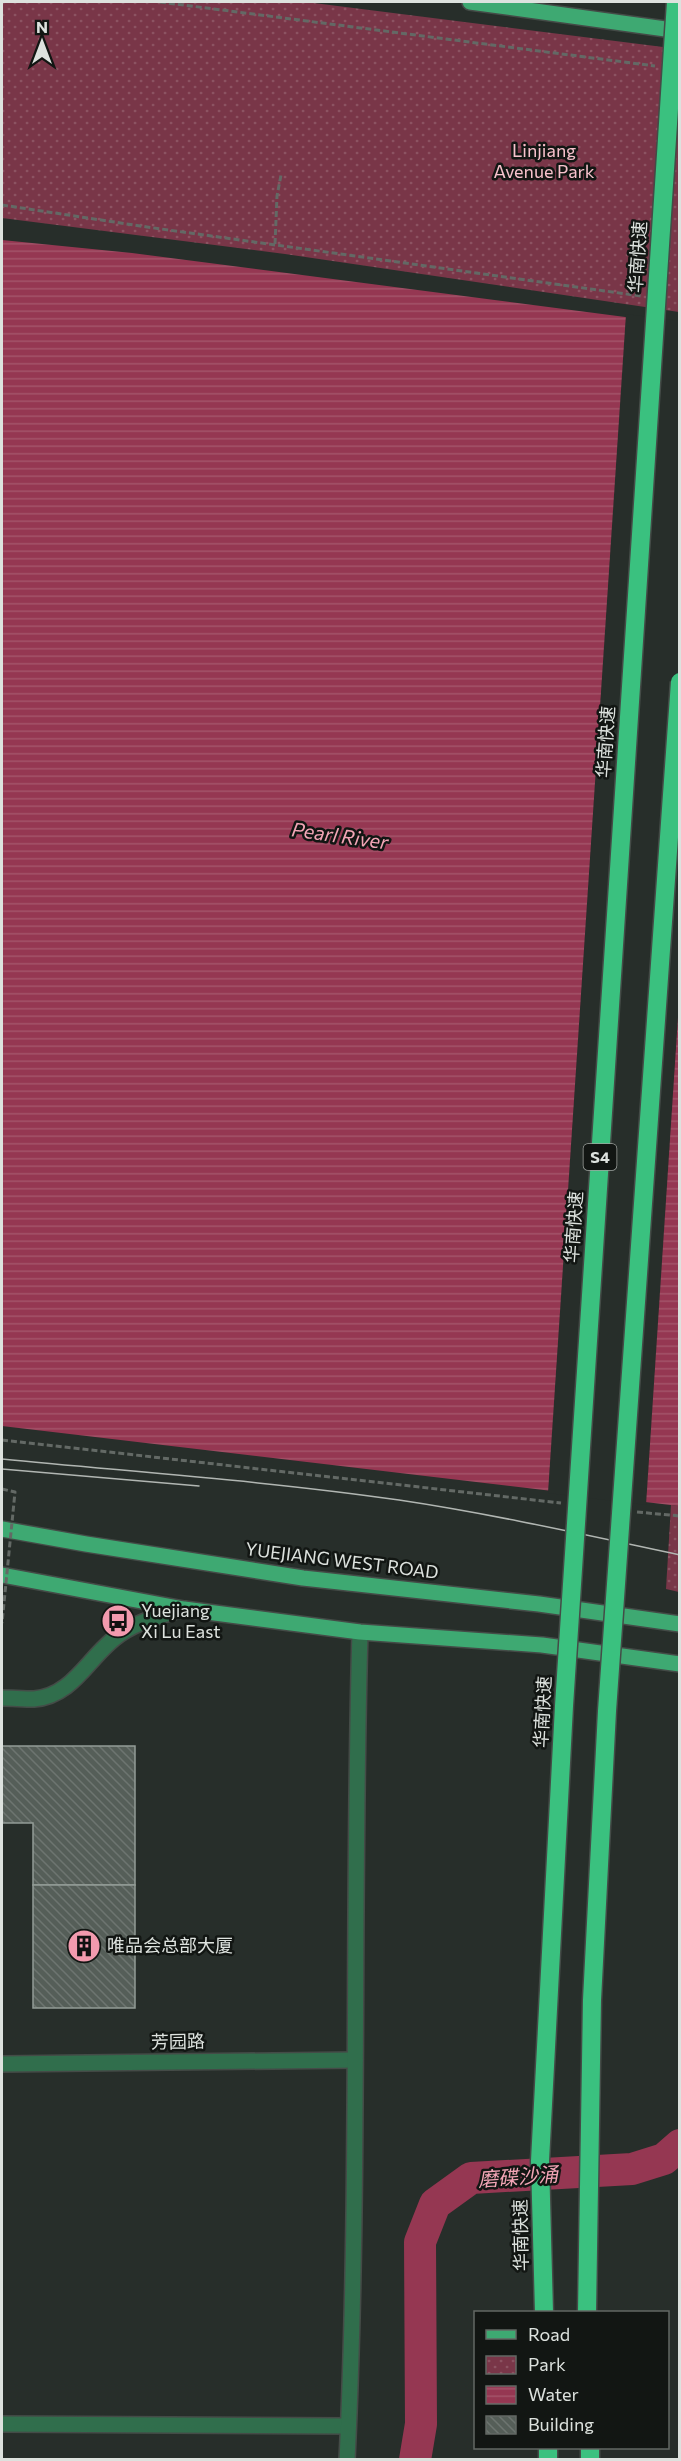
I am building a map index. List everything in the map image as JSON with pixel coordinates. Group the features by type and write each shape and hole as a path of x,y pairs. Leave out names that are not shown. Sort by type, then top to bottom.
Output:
{"highway":[{"name":"华南快速","path":"544,2311 540,2161 563,1718 676,2"},
{"path":"587,2311 592,2000 607,1711 680,682"}],"main road":[{"path":"471,2 680,31"},
{"name":"YUEJIANG WEST ROAD","path":"2,1529 303,1578 539,1604 680,1624"},
{"path":"2,1575 184,1609 360,1632 542,1645 680,1664"}],"street":[{"path":"2,1698 35,1699 56,1693 71,1684 96,1654 120,1634 158,1616 184,1609"},
{"path":"347,2460 355,2060 356,1761 360,1632"},
{"name":"芳园路","path":"2,2064 355,2060"},
{"path":"2,2424 348,2426"}],"path":[{"path":"160,2 657,66"},
{"path":"275,244 277,196 281,175"},
{"path":"2,205 651,297"},
{"path":"2,1440 572,1504"},
{"path":"2,1489 15,1492 2,1622"},
{"path":"632,1511 680,1516"}],"green space":[{"name":"Linjiang Avenue Park","path":"2,2 306,2 679,49 679,312 285,254 2,218"},
{"path":"671,1505 679,1506 679,1592 666,1589"}],"water":[{"name":"Pearl River","path":"2,240 132,253 679,324 679,1506 2,1426"}],"pier":[{"path":"626,314 680,321 679,1002 646,1505 548,1493"}],"building":[{"path":"2,1746 135,1746 135,1885 33,1885 33,1823 2,1823"},
{"name":"唯品会总部大厦","path":"33,1885 135,1885 135,2008 33,2008"}],"waterway":[{"name":"磨碟沙涌","path":"415,2460 421,2424 420,2242 435,2204 471,2178 632,2169 664,2159 680,2145"}],"tram line":[{"path":"2,1459 250,1482 399,1500 504,1518 680,1555"},
{"path":"2,1469 199,1486"}],"place":[{"name":"Yuejiang Xi Lu East","path":"118,1621"},
{"name":"唯品会总部大厦","path":"84,1946"}]}
